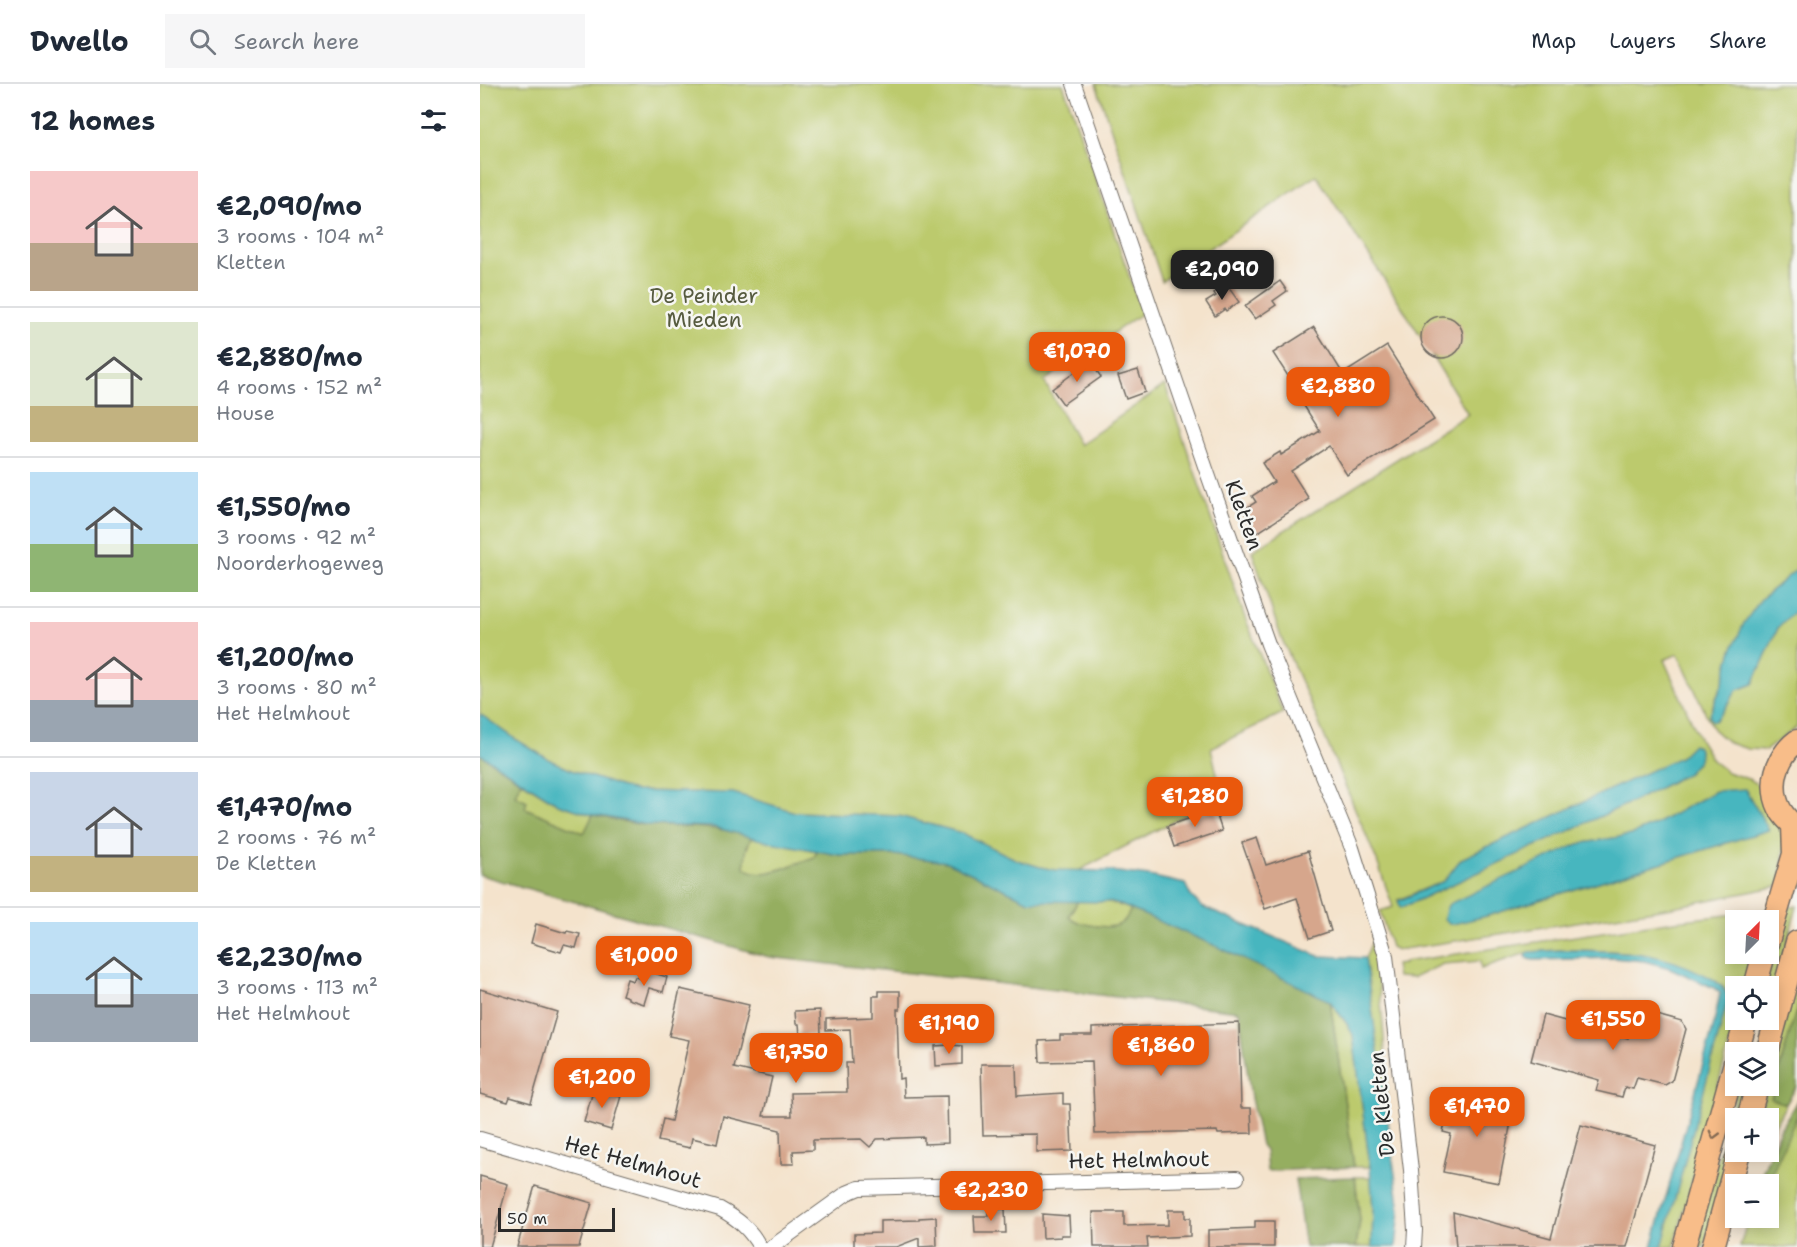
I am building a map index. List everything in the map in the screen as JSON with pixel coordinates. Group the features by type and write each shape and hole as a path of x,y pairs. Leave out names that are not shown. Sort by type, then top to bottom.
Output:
{"main road":[{"path":"1777,910 1794,854 1795,826 1783,813 1776,799 1774,783 1780,759 1797,741"},
{"path":"1770,1042 1797,942"},
{"path":"1684,1247 1726,1096"},
{"path":"1713,1247 1736,1162"}],"street":[{"name":"Kletten","path":"1074,84 1268,644 1352,848 1386,956"},
{"name":"De Kletten","path":"1386,956 1411,1170 1414,1247"},
{"name":"Het Helmhout","path":"480,1139 720,1209 740,1221 754,1236 759,1247"},
{"name":"Het Helmhout","path":"772,1247 847,1193 859,1188 1237,1178"}],"green space":[{"name":"De Peinder Mieden","path":"480,84 1063,84 1142,313 1044,381 1079,445 1165,385 1244,615 1283,713 1211,748 1222,796 1078,871 1055,870 1017,860 962,833 899,816 795,812 733,793 634,791 571,770 548,759 480,714"},
{"path":"1096,84 1797,84 1797,569 1761,599 1732,650 1722,685 1712,707 1737,690 1753,684 1778,628 1797,609 1797,727 1766,750 1748,749 1729,743 1713,729 1678,654 1664,660 1700,740 1712,760 1727,772 1757,784 1770,813 1785,835 1780,886 1673,907 1397,950 1391,947 1380,911 1393,907 1377,861 1281,637 1252,551 1468,414 1399,302 1316,175 1162,281","holes":["1687,752 1688,773 1636,800 1401,908 1398,900 1444,881 1461,859","1715,791 1768,830 1487,916 1449,923 1578,844 1631,835 1656,824"]},
{"path":"480,754 521,781 515,795 527,801 525,808 584,833 593,815 635,824 713,829 738,833 752,837 747,846 744,867 759,873 777,870 812,858 817,851 839,855 895,855 947,862 1029,901 1078,901 1069,916 1083,924 1115,926 1123,922 1131,909 1216,946 1330,1001 1354,1167 1267,1171 1265,1150 1261,1145 1251,1098 1239,1011 769,957 480,875"},
{"path":"521,781 558,804 593,815 584,834 524,808 514,795"},
{"path":"752,837 817,851 812,858 777,870 759,873 744,867 748,844"},
{"path":"1078,901 1108,902 1131,909 1118,925 1110,927 1090,925 1069,917"},
{"path":"1797,906 1778,976 1767,976 1770,964 1779,964 1779,933 1786,908"},
{"path":"1725,915 1725,964 1752,964 1749,976 1725,976 1725,990 1721,985 1691,969 1645,954 1567,950 1528,953 1481,969 1480,961 1443,964 1413,978 1397,977 1395,965 1404,964 1404,962"},
{"path":"1372,942 1382,1012 1388,1130 1365,958"},
{"path":"1797,974 1797,1007 1779,1071 1779,1042"},
{"path":"1330,1001 1353,1035 1370,1167 1354,1167"},
{"path":"1797,1007 1797,1086 1786,1104 1771,1099 1772,1096 1779,1096 1779,1071"},
{"path":"1725,1010 1725,1030 1733,1030 1730,1042 1725,1042 1725,1060 1674,1247 1662,1247"},
{"path":"1735,1096 1745,1096 1742,1108 1732,1108"},
{"path":"1764,1096 1772,1096 1771,1099 1786,1104 1779,1117 1779,1108 1761,1108"},
{"path":"1797,1101 1797,1247 1740,1247 1745,1228 1779,1228 1779,1174 1762,1174 1767,1162 1779,1162 1781,1128"},
{"path":"1797,1101 1797,1116 1779,1157 1781,1128"},
{"path":"1725,1133 1727,1162 1704,1247 1693,1247"},
{"path":"1767,1162 1777,1162 1772,1174 1762,1174"},
{"path":"1355,1177 1371,1177 1372,1247 1356,1247 1360,1220"},
{"path":"1355,1177 1360,1220 1356,1247 1305,1247 1295,1179"}],"water":[{"path":"1797,569 1797,609 1778,628 1753,684 1737,690 1722,713 1715,721 1712,721 1709,716 1744,623 1761,599"},
{"path":"480,714 548,759 571,770 634,791 733,793 795,812 899,816 962,833 1017,860 1040,867 1055,870 1111,871 1185,884 1191,896 1202,907 1319,956 1365,958 1400,1211 1396,1247 1372,1247 1373,1210 1370,1167 1353,1035 1330,1001 1216,946 1121,905 1108,902 1029,901 947,862 895,855 839,855 765,841 713,827 648,825 589,814 558,804 480,754"},
{"path":"1693,744 1698,747 1699,760 1688,773 1636,800 1401,908 1398,901 1444,881 1461,859 1680,757"},
{"path":"1745,789 1769,830 1487,916 1453,924 1444,919 1449,904 1578,844 1631,835 1656,824 1715,791"},
{"path":"1599,951 1651,956 1685,966 1711,978 1725,991 1725,1010 1662,1247 1652,1247 1713,1028 1720,993 1670,968 1644,961 1613,958 1534,960 1526,956 1529,952"}],"building":[{"path":"1280,281 1287,291 1273,301 1276,305 1255,319 1245,306"},
{"path":"1226,284 1239,302 1215,316 1206,302 1216,296 1214,293"},
{"path":"1442,316 1450,317 1457,322 1462,329 1462,345 1457,352 1450,357 1442,358 1434,357 1427,352 1422,345 1421,337 1422,329 1427,322 1434,317"},
{"path":"1314,327 1343,374 1387,346 1434,420 1347,475 1329,446 1291,471 1309,499 1257,533 1243,510 1256,502 1252,496 1274,482 1262,463 1280,452 1281,455 1320,431 1301,401 1303,399 1273,353"},
{"path":"1090,361 1101,377 1063,404 1052,389"},
{"path":"1138,370 1145,392 1126,399 1118,376"},
{"path":"1215,810 1222,831 1174,847 1167,826"},
{"path":"1257,838 1266,865 1308,851 1331,931 1310,938 1297,898 1265,909 1242,843"},
{"path":"536,924 566,933 567,931 580,934 576,948 564,945 561,952 531,943"},
{"path":"647,971 667,977 663,992 649,988 644,1004 622,995 627,979 633,981 635,977 645,980"},
{"path":"480,989 557,1012 531,1103 510,1097 508,1102 480,1094"},
{"path":"680,989 749,1005 734,1068 772,1077 763,1116 792,1116 791,1093 847,1092 846,1063 852,1063 850,1029 826,1030 826,1019 873,1017 873,996 879,996 879,991 900,991 900,1009 897,1009 899,1079 903,1078 904,1097 947,1096 948,1143 924,1144 924,1137 877,1139 870,1147 861,1139 813,1140 813,1150 793,1151 794,1164 781,1164 780,1130 723,1116 717,1144 692,1138 690,1148 658,1141 663,1119 671,1121 689,1040 669,1036"},
{"path":"820,1010 821,1034 800,1035 795,1011"},
{"path":"1642,1011 1682,1022 1686,1029 1672,1081 1665,1085 1637,1078 1633,1089 1625,1087 1622,1097 1596,1091 1599,1080 1531,1061 1543,1015 1628,1038 1634,1015"},
{"path":"1239,1023 1241,1108 1251,1108 1252,1133 1218,1134 1217,1131 1095,1134 1092,1061 1040,1062 1039,1041 1060,1040 1060,1035 1092,1035 1092,1028"},
{"path":"935,1046 962,1046 962,1064 936,1066"},
{"path":"981,1064 1016,1064 1017,1096 1063,1093 1063,1104 1070,1104 1072,1151 1036,1152 1036,1134 983,1135"},
{"path":"594,1088 621,1096 611,1130 584,1122"},
{"path":"1451,1094 1514,1107 1499,1183 1443,1172 1451,1134 1443,1132"},
{"path":"1581,1125 1655,1145 1627,1247 1456,1247 1453,1212 1551,1238"},
{"path":"480,1176 508,1184 490,1247 480,1247"},
{"path":"535,1186 592,1203 579,1247 517,1247"},
{"path":"988,1209 1005,1209 1006,1233 975,1233 974,1216 988,1216"},
{"path":"1168,1210 1185,1210 1185,1218 1190,1218 1190,1236 1147,1238 1148,1247 1094,1247 1093,1212 1124,1212 1124,1226 1168,1225"},
{"path":"1042,1214 1069,1216 1070,1235 1043,1238"},
{"path":"936,1217 937,1246 919,1247 919,1238 896,1247 854,1247 854,1234 880,1233 880,1221"},
{"path":"1255,1221 1274,1221 1274,1247 1208,1247 1208,1230 1255,1228"}]}
